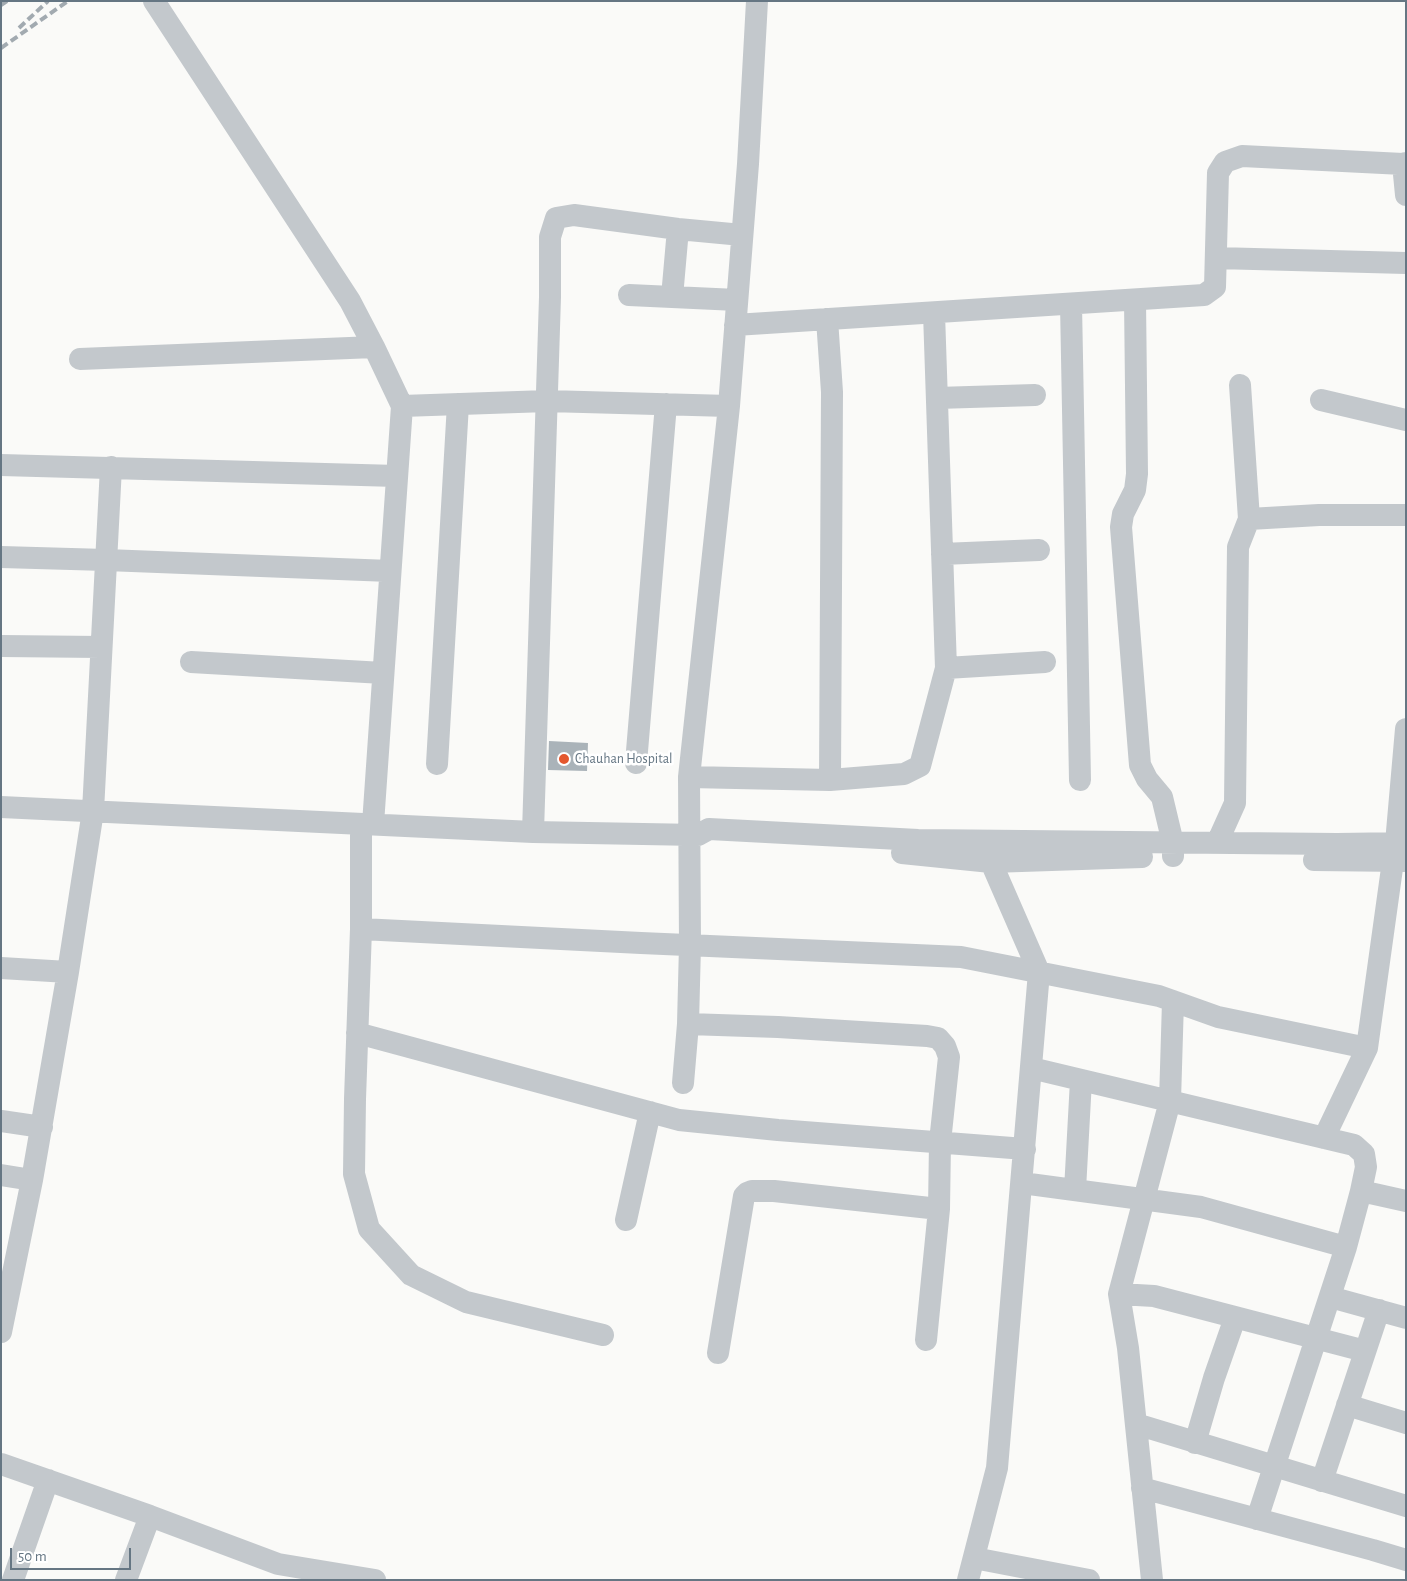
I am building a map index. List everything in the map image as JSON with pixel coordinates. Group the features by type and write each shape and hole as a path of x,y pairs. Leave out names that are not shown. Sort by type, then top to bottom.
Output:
{"street":[{"path":"154,1 350,301 402,406 383,673 367,824 355,1099 354,1174 369,1229 411,1275 466,1302 603,1335"},
{"path":"683,1083 688,1024 694,835 689,777 729,406 748,164 757,1"},
{"path":"735,325 1204,295 1215,287 1218,173 1225,162 1242,156 1404,164 1406,195"},
{"path":"532,832 547,401 550,237 556,218 574,215 678,229 742,235"},
{"path":"672,297 678,229"},
{"path":"1216,258 1406,263"},
{"path":"629,295 737,300"},
{"path":"1135,300 1136,474 1135,490 1123,514 1121,527 1140,765 1147,779 1162,797 1173,850"},
{"path":"1071,304 1080,780"},
{"path":"689,777 830,780 904,774 920,766 946,668 934,313"},
{"path":"827,319 832,392 830,780"},
{"path":"80,359 374,347"},
{"path":"1217,843 1235,803 1238,546 1249,519 1240,385"},
{"path":"937,398 1035,395"},
{"path":"1321,400 1406,420"},
{"path":"402,406 547,401 729,406"},
{"path":"437,764 458,404"},
{"path":"636,763 666,404"},
{"path":"1,465 397,476"},
{"path":"1,1332 42,1127 93,811 110,468"},
{"path":"1249,519 1319,515 1406,515"},
{"path":"942,554 1040,550"},
{"path":"1,557 390,571"},
{"path":"1,646 101,647"},
{"path":"191,662 383,673"},
{"path":"946,668 1045,662"},
{"path":"1324,1138 1367,1048 1400,852 1406,729"},
{"path":"1,807 532,832 694,835 709,829 918,840 1173,850 1400,852"},
{"path":"694,835 707,842 918,854 991,862 1140,857 1217,843 1337,844 1400,852"},
{"path":"991,862 1039,972 997,1468 971,1569 1089,1580"},
{"path":"362,928 961,957 1159,996 1218,1017 1367,1048"},
{"path":"1,968 68,972"},
{"path":"1152,1580 1128,1348 1119,1294 1170,1101 1173,1001"},
{"path":"688,1024 788,1027 927,1036 938,1038 945,1046 949,1057 940,1142 939,1209 926,1340"},
{"path":"358,1033 679,1120 778,1130 1025,1149"},
{"path":"1031,1068 1354,1144 1364,1154 1366,1167 1346,1247 1257,1519"},
{"path":"1075,1190 1081,1080"},
{"path":"626,1220 650,1112"},
{"path":"1,1120 42,1127"},
{"path":"1,1175 32,1180"},
{"path":"1022,1183 1201,1207 1346,1247"},
{"path":"718,1353 744,1196 747,1192 774,1191 939,1209"},
{"path":"1361,1191 1406,1202"},
{"path":"1119,1294 1154,1296 1365,1351"},
{"path":"1330,1297 1406,1318"},
{"path":"1322,1481 1379,1310"},
{"path":"1196,1443 1214,1378 1235,1318"},
{"path":"1347,1406 1406,1423"},
{"path":"1136,1424 1406,1506"},
{"path":"1,1464 150,1516 278,1564 375,1580"},
{"path":"13,1580 48,1480"},
{"path":"1142,1488 1406,1560"},
{"path":"126,1580 150,1516"}],"building":[{"path":"549,741 588,743 587,771 548,770"}],"railway":[{"path":"1,5 7,1"},
{"path":"19,28 48,1"},
{"path":"1,48 68,1"}],"place":[{"name":"Chauhan Hospital","path":"564,759"}]}
